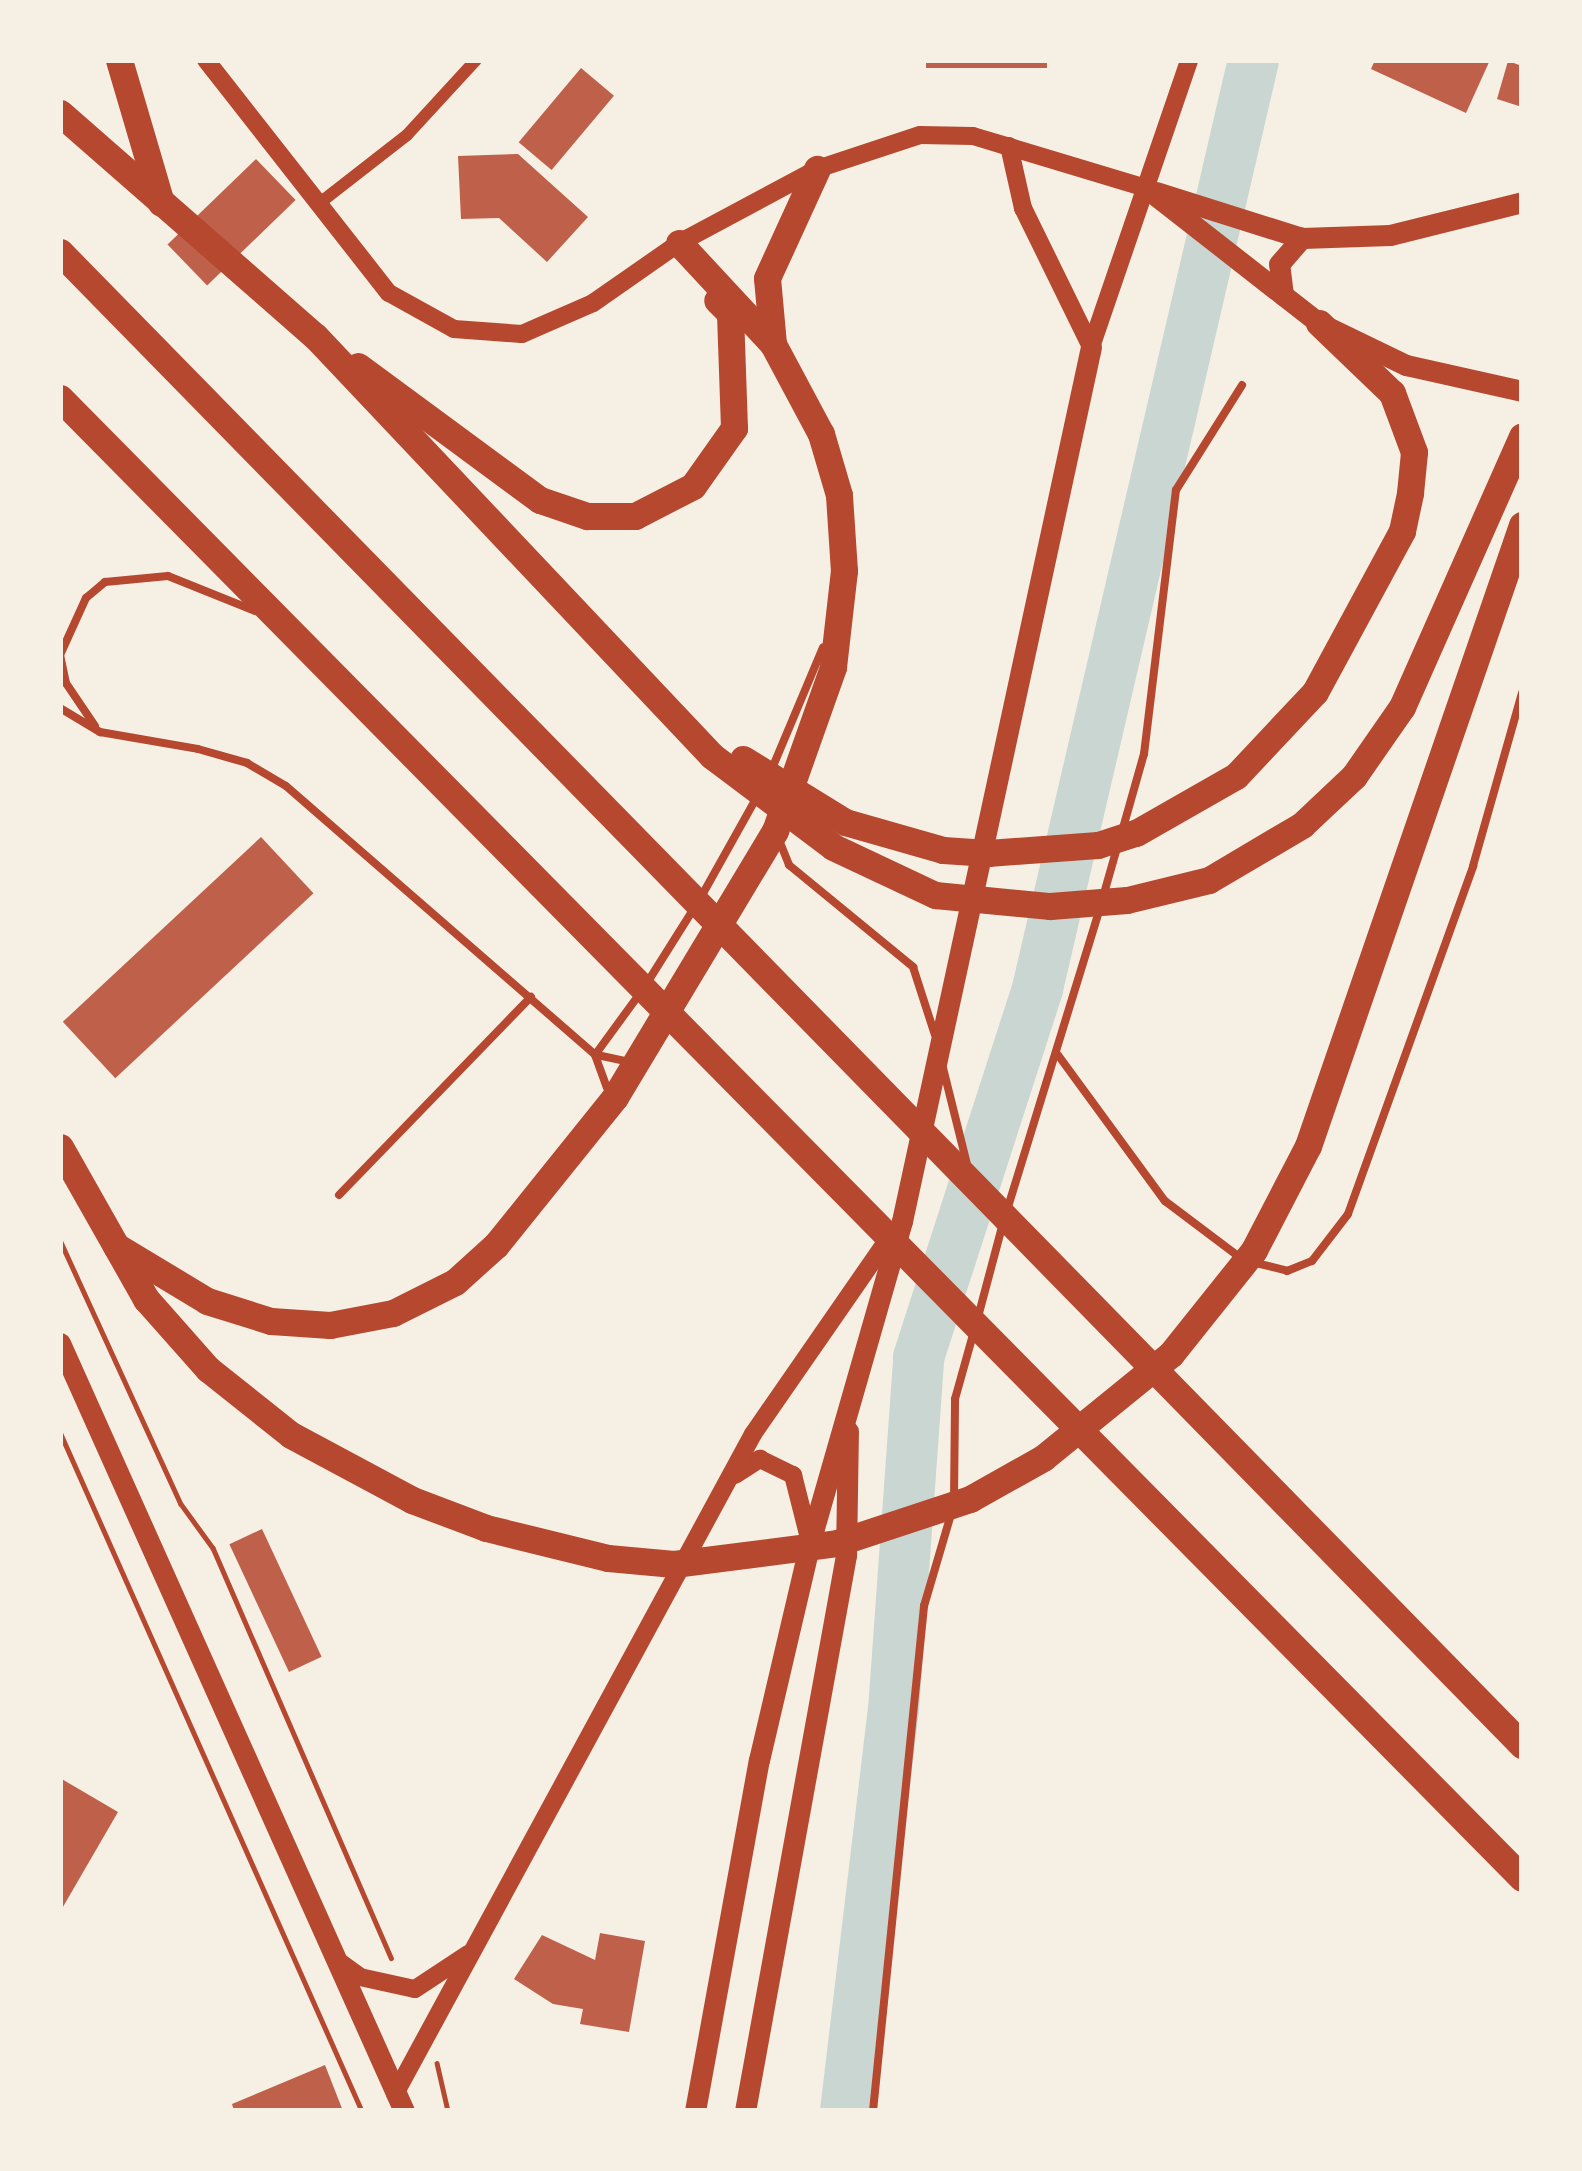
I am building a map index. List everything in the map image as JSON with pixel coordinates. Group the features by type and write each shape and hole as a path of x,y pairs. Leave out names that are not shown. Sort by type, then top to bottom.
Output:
{"highway":[{"path":"119,60 160,203"},
{"path":"60,113 315,337 540,500 613,519 660,509 722,455 739,398 730,313 679,243"},
{"path":"773,344 767,278 817,169"},
{"path":"107,1241 207,1301 272,1321 330,1325 393,1313 455,1282 496,1245 603,1113 642,1058 775,831 833,667 844,571 833,467 773,344 679,243"},
{"path":"60,252 1515,1736"},
{"path":"839,835 943,850 1076,848 1166,821 1236,776 1302,708 1402,531 1414,452 1392,393 1318,323"},
{"path":"315,337 653,690 716,749 935,895 1050,906 1158,893 1209,880 1272,846 1329,802 1377,747 1438,631 1522,436"},
{"path":"60,398 275,620 610,949 1522,1878"},
{"path":"60,1147 107,1241 208,1369 291,1435 412,1500 486,1528 608,1558 710,1563 837,1543 970,1499 1043,1458 1171,1354 1214,1306 1254,1250 1308,1146 1522,525"}],"main road":[{"path":"1146,188 1183,210 1227,252 1318,323 1406,365 1522,391"},
{"path":"1183,210 1302,238 1390,235 1522,202"},
{"path":"1283,295 1280,264 1302,238"},
{"path":"695,2111 760,1760 810,1542 902,1221 1091,347"},
{"path":"60,1343 399,2103"},
{"path":"746,2111 846,1555 849,1397"}],"street":[{"path":"206,60 389,293 454,329 521,334 593,303 679,243 817,169 920,135 973,136 1146,188"},
{"path":"321,202 406,135 476,60"},
{"path":"1091,347 1189,60"},
{"path":"1009,146 1023,208 1091,347"},
{"path":"399,2103 472,1951 720,1492 806,1352 902,1221"},
{"path":"720,1492 743,1466 777,1463 793,1475 810,1542"},
{"path":"337,1960 360,1977 415,1989 472,1951"}],"lane":[{"path":"596,1054 732,844 802,706 827,634 831,527 819,472 762,350 730,313"},
{"path":"873,2111 924,1606 954,1505 956,1399 1032,1120 1058,1054 1144,754 1176,490 1242,385"},
{"path":"100,732 66,683 60,655 86,598 105,582 167,576 275,620"},
{"path":"1058,1054 1165,1202 1217,1246 1287,1271 1312,1261 1348,1214 1473,866 1522,693"},
{"path":"60,708 100,732 247,763 286,786 596,1054 608,1083 603,1113"},
{"path":"775,831 789,865 873,928 921,978 973,1188"},
{"path":"339,1195 531,997"},
{"path":"596,1054 642,1058"}],"path":[{"path":"60,1240 181,1504 213,1548 396,1965"},
{"path":"60,1432 362,2111"},
{"path":"444,2071 438,2091 448,2111"}],"building":[{"path":"926,60 1047,60 1047,68 926,68"},
{"path":"1375,60 1490,60 1466,113 1371,69"},
{"path":"1508,61 1522,66 1522,107 1497,99"},
{"path":"581,68 614,96 552,170 519,142"},
{"path":"518,154 588,217 547,262 499,218 461,219 458,156"},
{"path":"256,159 296,200 207,285 168,244"},
{"path":"261,837 314,893 115,1078 63,1022"},
{"path":"262,1529 322,1657 289,1672 229,1544"},
{"path":"60,1778 118,1812 60,1912"},
{"path":"600,1933 645,1941 629,2032 580,2024 583,2009 553,2004 514,1979 542,1935 595,1960"},
{"path":"325,2065 343,2111 234,2111 232,2104"}],"waterway":[{"path":"845,2111 893,1710 918,1357 1037,988 1253,60"}]}
